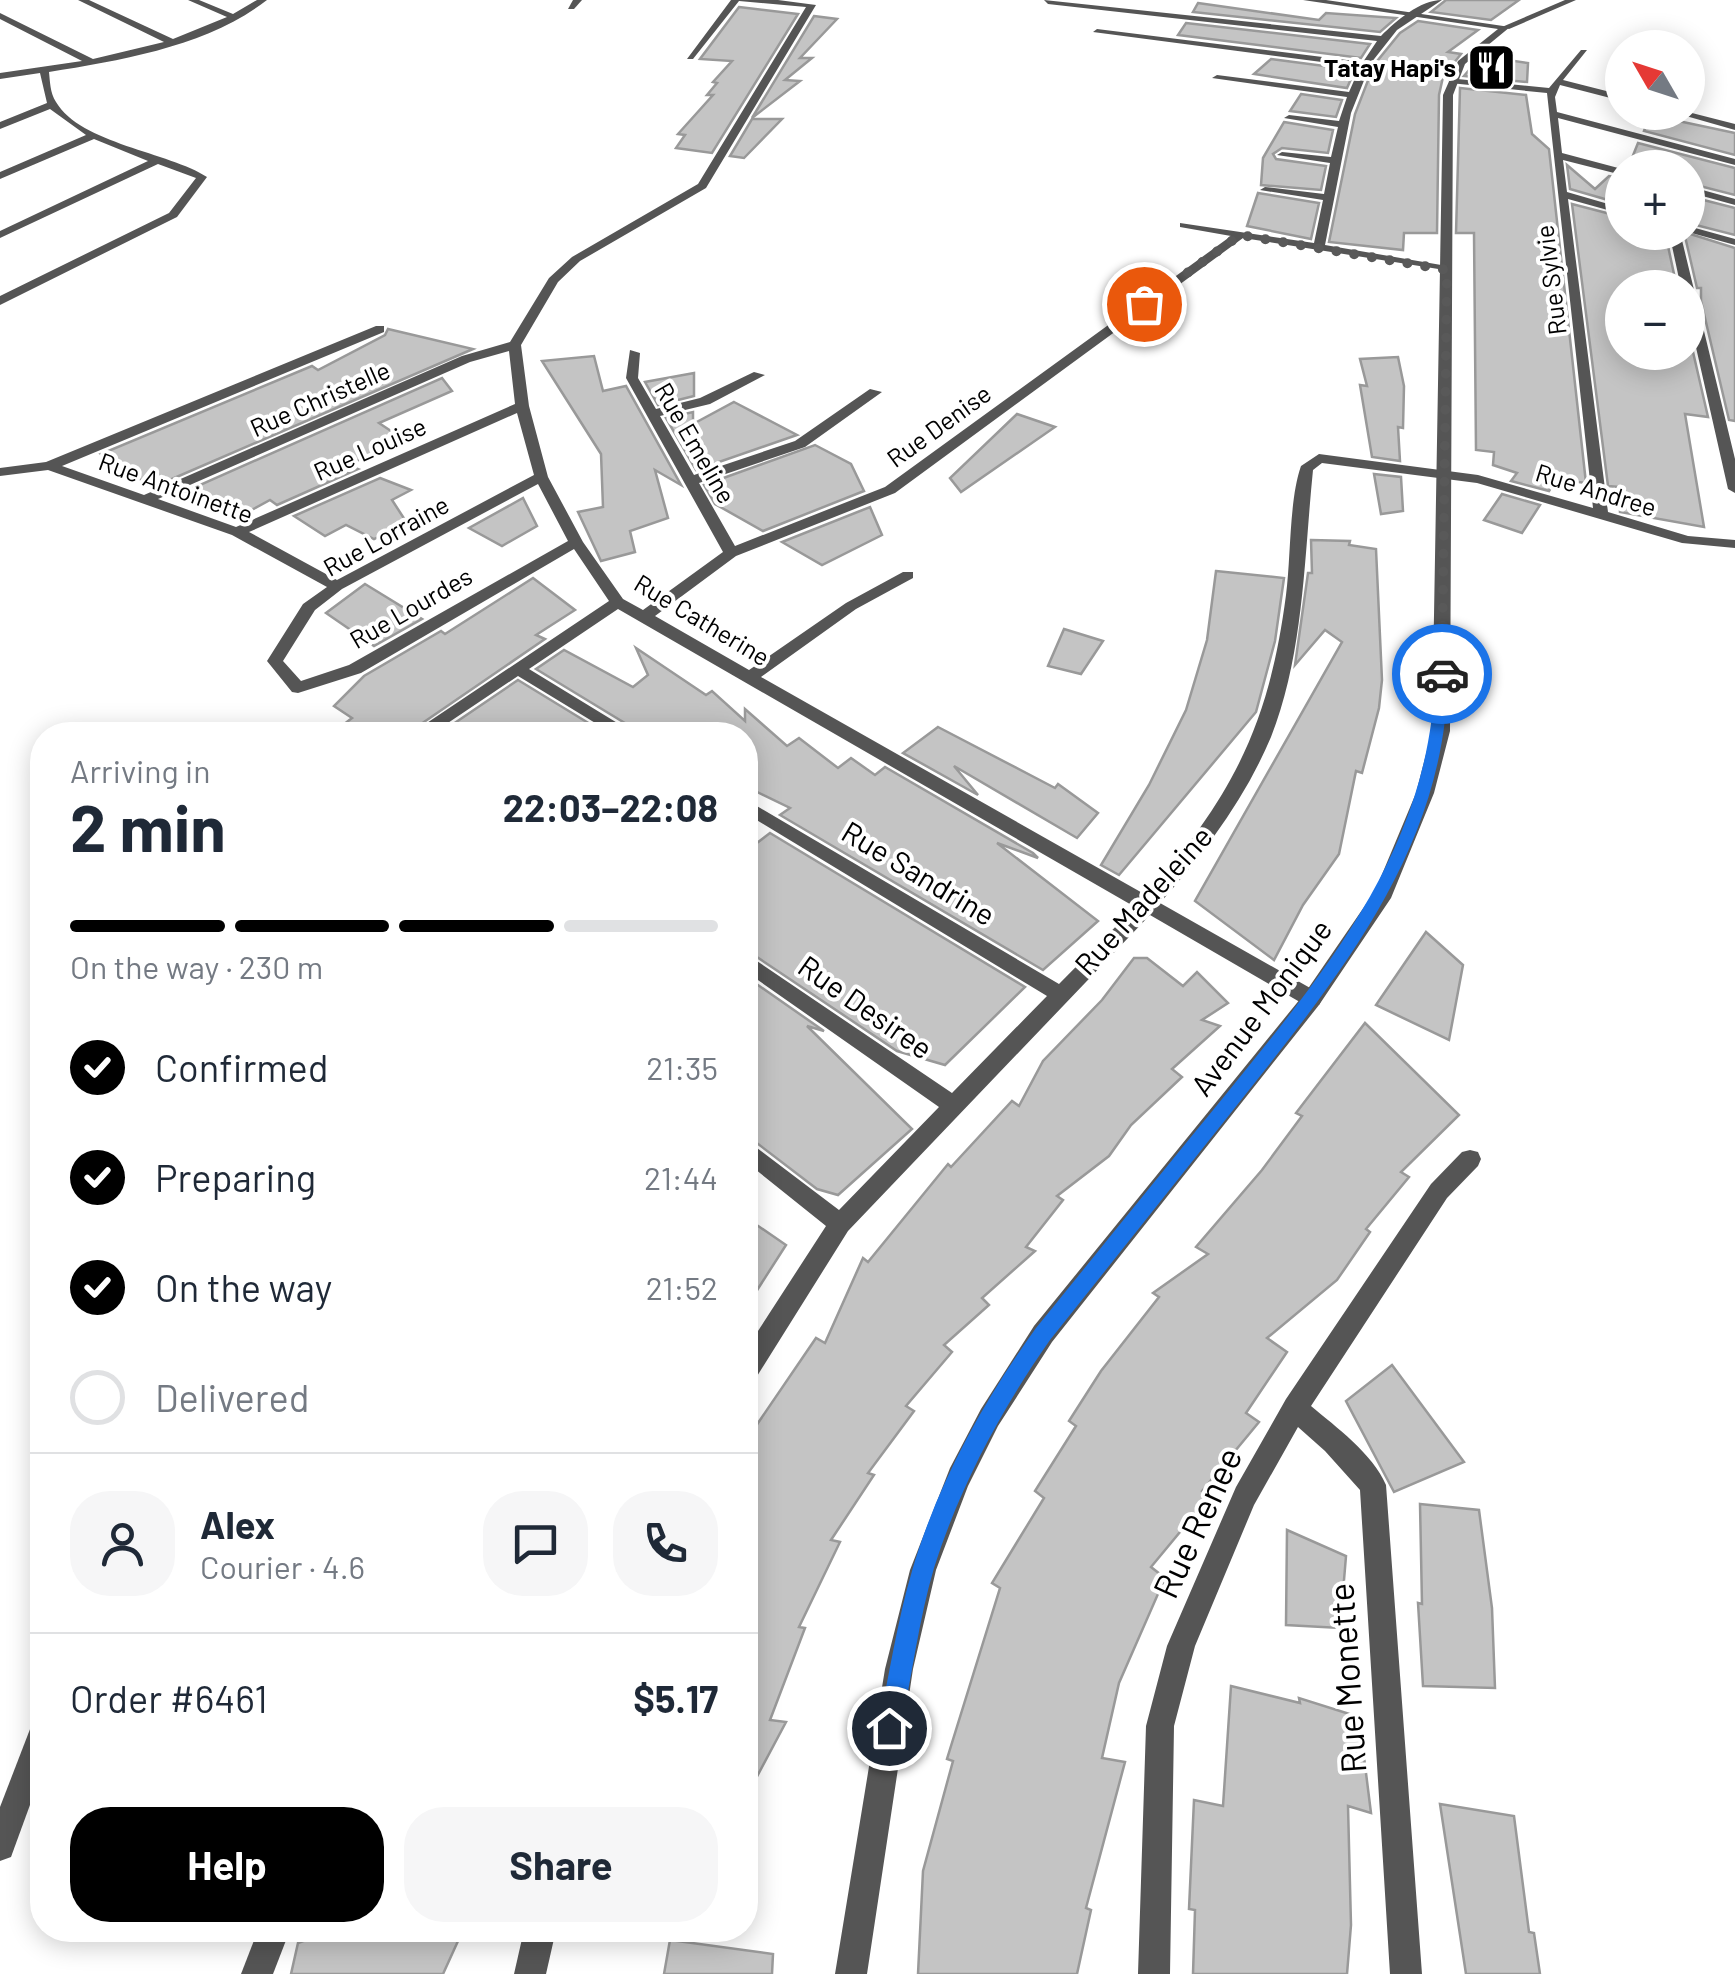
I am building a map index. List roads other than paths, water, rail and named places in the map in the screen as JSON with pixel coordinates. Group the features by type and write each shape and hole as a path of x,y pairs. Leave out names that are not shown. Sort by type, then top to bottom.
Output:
{"street":[{"path":"82,0 172,43"},
{"path":"192,0 236,18"},
{"path":"0,76 92,62 172,43 236,18 262,0"},
{"path":"516,345 553,280 576,260 702,186 812,5 738,0 690,58"},
{"path":"1307,0 1506,27"},
{"path":"1319,248 1353,95 1365,65 1383,39 1438,0"},
{"path":"1572,0 1506,27 1466,54 1450,80 1554,86 1605,95"},
{"path":"1048,2 1383,39"},
{"path":"0,16 92,62"},
{"path":"1097,32 1365,65"},
{"path":"1554,86 1584,52"},
{"path":"44,70 51,104"},
{"path":"1217,78 1353,95"},
{"name":"Avenue Monique","path":"851,1974 889,1728 923,1569 967,1461 1003,1390 1043,1334 1312,999 1384,893 1425,793 1437,746 1450,80"},
{"name":"Rue Sylvie","path":"1554,86 1552,114 1602,514"},
{"path":"0,126 51,104"},
{"path":"0,110 51,104 95,134 202,177 173,215 0,301"},
{"path":"1552,114 1735,162"},
{"path":"1289,118 1346,125"},
{"path":"1705,120 1735,128"},
{"path":"0,176 95,134"},
{"path":"1282,155 1338,160"},
{"path":"1557,155 1605,168"},
{"path":"0,235 160,160"},
{"path":"1265,190 1330,198"},
{"path":"1562,194 1605,206"},
{"path":"1705,194 1735,202"},
{"path":"1184,225 1447,270"},
{"path":"1705,234 1735,242"},
{"name":"Rue Denise","path":"644,617 731,553 890,490 1240,235"},
{"path":"0,472 49,466 380,328"},
{"name":"Rue Catherine","path":"516,345 522,406 541,476 576,542 618,602 1312,999"},
{"name":"Rue Christelle","path":"144,500 466,360 516,345"},
{"name":"Rue Emeline","path":"634,353 632,378 731,553"},
{"path":"1705,363 1735,488"},
{"path":"652,414 705,401 759,374"},
{"path":"691,481 800,444 876,392"},
{"name":"Rue Louise","path":"237,532 522,406"},
{"name":"Rue Madeleine","path":"758,1353 840,1224 951,1104 1148,905 1194,853 1230,800 1274,704 1306,469 1318,458 1445,474"},
{"name":"Rue Antoinette","path":"49,466 237,532 338,586"},
{"name":"Rue Andree","path":"1445,474 1478,479 1687,540 1735,544"},
{"name":"Rue Lorraine","path":"275,660 310,607 338,586 541,476"},
{"name":"Rue Lourdes","path":"275,660 298,688 355,669 576,542"},
{"path":"749,677 851,606 908,575"},
{"path":"439,722 618,602"},
{"path":"519,670 606,722"},
{"name":"Rue Sandrine","path":"758,813 1060,994"},
{"name":"Rue Desiree","path":"758,970 951,1104"},
{"path":"758,1158 840,1224"},
{"name":"Rue Renee","path":"1154,1974 1160,1726 1181,1646 1245,1496 1295,1408 1439,1190 1470,1159"},
{"name":"Rue Monette","path":"1295,1408 1334,1442 1373,1485 1406,1974"},
{"path":"0,1846 30,1766"},
{"path":"257,1974 269,1942"},
{"path":"530,1974 537,1942"}],"place":[{"name":"Tatay Hapi's","path":"1491,68"}]}
